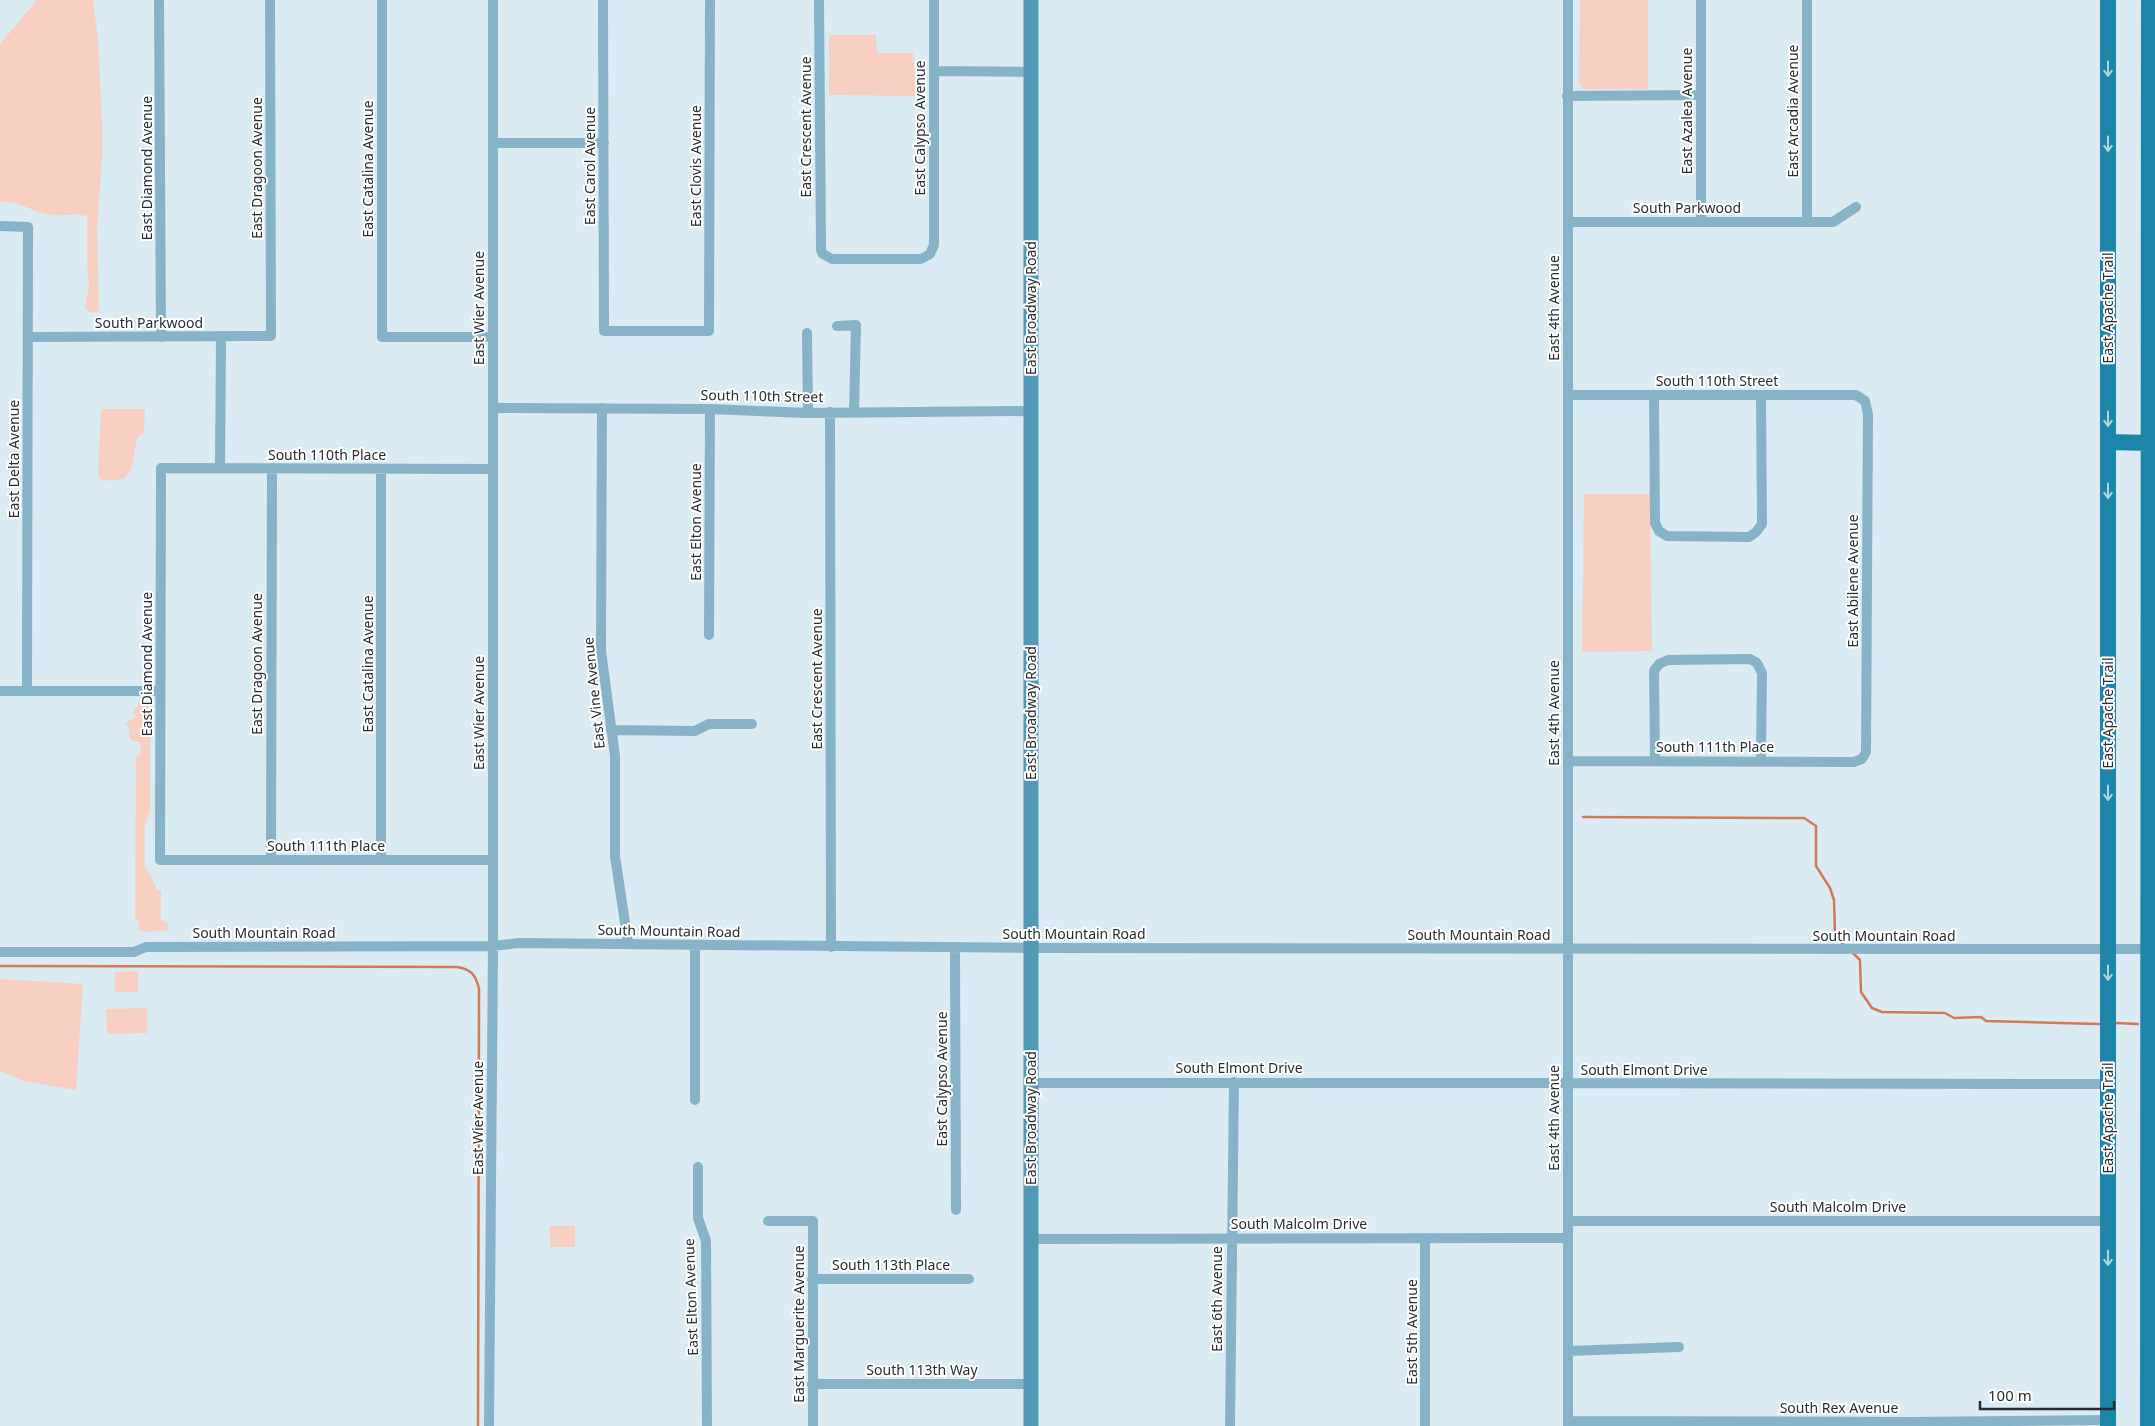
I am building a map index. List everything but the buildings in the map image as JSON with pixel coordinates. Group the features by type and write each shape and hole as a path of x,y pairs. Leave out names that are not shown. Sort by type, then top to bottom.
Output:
{"main road":[{"name":"East Broadway Road","path":"1031,0 1031,1426"},
{"name":"East Apache Trail","path":"2108,0 2108,1423"},
{"path":"2139,0 2149,56"},
{"path":"2148,1426 2152,949 2149,0"},
{"path":"2108,442 2149,444"}],"street":[{"name":"East Diamond Avenue","path":"159,0 161,337"},
{"name":"East Dragoon Avenue","path":"270,0 271,336"},
{"name":"East Catalina Avenue","path":"382,0 382,337 493,337"},
{"name":"East Wier Avenue","path":"489,1426 493,946 493,0"},
{"name":"East Carol Avenue","path":"604,0 604,331"},
{"name":"East Clovis Avenue","path":"604,331 709,331 710,0"},
{"name":"East Crescent Avenue","path":"819,0 819,244 823,254 832,259 921,259 930,254"},
{"name":"East Calypso Avenue","path":"930,254 934,245 934,0"},
{"name":"East 4th Avenue","path":"1568,0 1568,1424"},
{"name":"East Azalea Avenue","path":"1701,0 1701,222"},
{"name":"East Arcadia Avenue","path":"1807,0 1807,222"},
{"path":"934,71 1031,72"},
{"path":"1568,96 1701,95"},
{"path":"493,143 604,143"},
{"name":"South Parkwood","path":"1568,222 1833,222 1856,207"},
{"name":"East Delta Avenue","path":"0,226 28,227 27,691"},
{"path":"837,326 856,326 854,412"},
{"path":"807,333 808,413"},
{"path":"220,468 221,336"},
{"name":"South Parkwood","path":"28,337 271,336"},
{"path":"1654,395 1655,523 1659,531 1667,536 1749,537 1762,524 1761,395"},
{"name":"South 110th Street","path":"1568,396 1856,395 1865,401"},
{"name":"East Abilene Avenue","path":"1862,760 1866,752 1868,414 1865,401"},
{"name":"South 110th Street","path":"493,408 710,408 808,413 1031,410"},
{"name":"East Vine Avenue","path":"602,408 601,651 614,756 615,856 628,943"},
{"name":"East Elton Avenue","path":"709,635 710,408"},
{"name":"East Crescent Avenue","path":"830,412 831,947"},
{"name":"East Diamond Avenue","path":"160,860 161,468"},
{"name":"South 110th Place","path":"161,468 493,469"},
{"name":"East Dragoon Avenue","path":"270,860 272,468"},
{"name":"East Catalina Avenue","path":"381,860 382,469"},
{"path":"1655,761 1654,671 1659,664 1668,660 1741,659 1750,659 1757,664 1762,673 1761,760"},
{"path":"0,691 160,691"},
{"path":"611,730 696,731 709,724 752,724"},
{"name":"South 111th Place","path":"1568,761 1761,760 1854,762 1862,760"},
{"name":"South 111th Place","path":"160,860 493,860"},
{"name":"South Mountain Road","path":"0,952 134,952 146,947 493,946 519,943 955,948 2152,949"},
{"path":"695,945 696,1100"},
{"name":"East Calypso Avenue","path":"955,948 956,1210"},
{"name":"East 6th Avenue","path":"1230,1426 1234,1082"},
{"name":"South Elmont Drive","path":"1031,1083 2107,1084"},
{"name":"East Elton Avenue","path":"698,1167 698,1218 706,1241 707,1426"},
{"name":"East Marguerite Avenue","path":"768,1221 813,1221 812,1426"},
{"name":"South Malcolm Drive","path":"1568,1221 2108,1221"},
{"name":"East 5th Avenue","path":"1425,1238 1425,1426"},
{"name":"South Malcolm Drive","path":"1031,1239 1568,1238"},
{"name":"South 113th Place","path":"812,1279 969,1279"},
{"path":"1568,1351 1679,1347"},
{"name":"South 113th Way","path":"812,1384 1031,1384"},
{"name":"South Rex Avenue","path":"1568,1424 2108,1423"}],"shaded area":[{"path":"37,0 93,0 98,38 103,143 97,228 99,311 92,313 85,308 89,286 87,216 45,214 15,203 0,202 0,44"},
{"path":"1580,0 1648,0 1648,89 1583,89 1579,82"},
{"path":"829,35 876,35 877,53 913,53 915,73 922,83 917,96 829,95"},
{"path":"101,409 145,409 144,434 140,435 137,439 131,470 124,479 101,481 98,473"},
{"path":"1584,494 1650,494 1652,651 1582,652"},
{"path":"141,701 147,702 150,708 150,809 145,826 145,868 151,875 157,890 161,891 161,919 168,924 169,930 145,932 140,930 138,920 135,918 136,757 140,754 141,747 139,742 130,740 128,726 125,723 136,717 134,714 135,708"},
{"path":"138,971 138,992 115,992 115,972"},
{"path":"0,979 83,984 76,1090 23,1081 0,1071"},
{"path":"147,1008 147,1033 107,1034 106,1009"},
{"path":"550,1226 575,1226 575,1247 550,1247"}],"waterway":[{"path":"1583,817 1804,818 1816,826 1816,866 1830,888 1834,900 1835,935 1844,945"},
{"path":"1852,952 1860,960 1861,992 1872,1008 1882,1012 1945,1013 1954,1018 1981,1017 1986,1021 2099,1024"},
{"path":"0,966 457,967 469,971 476,980 479,989 478,1426"},
{"path":"2116,1023 2138,1024"}]}
